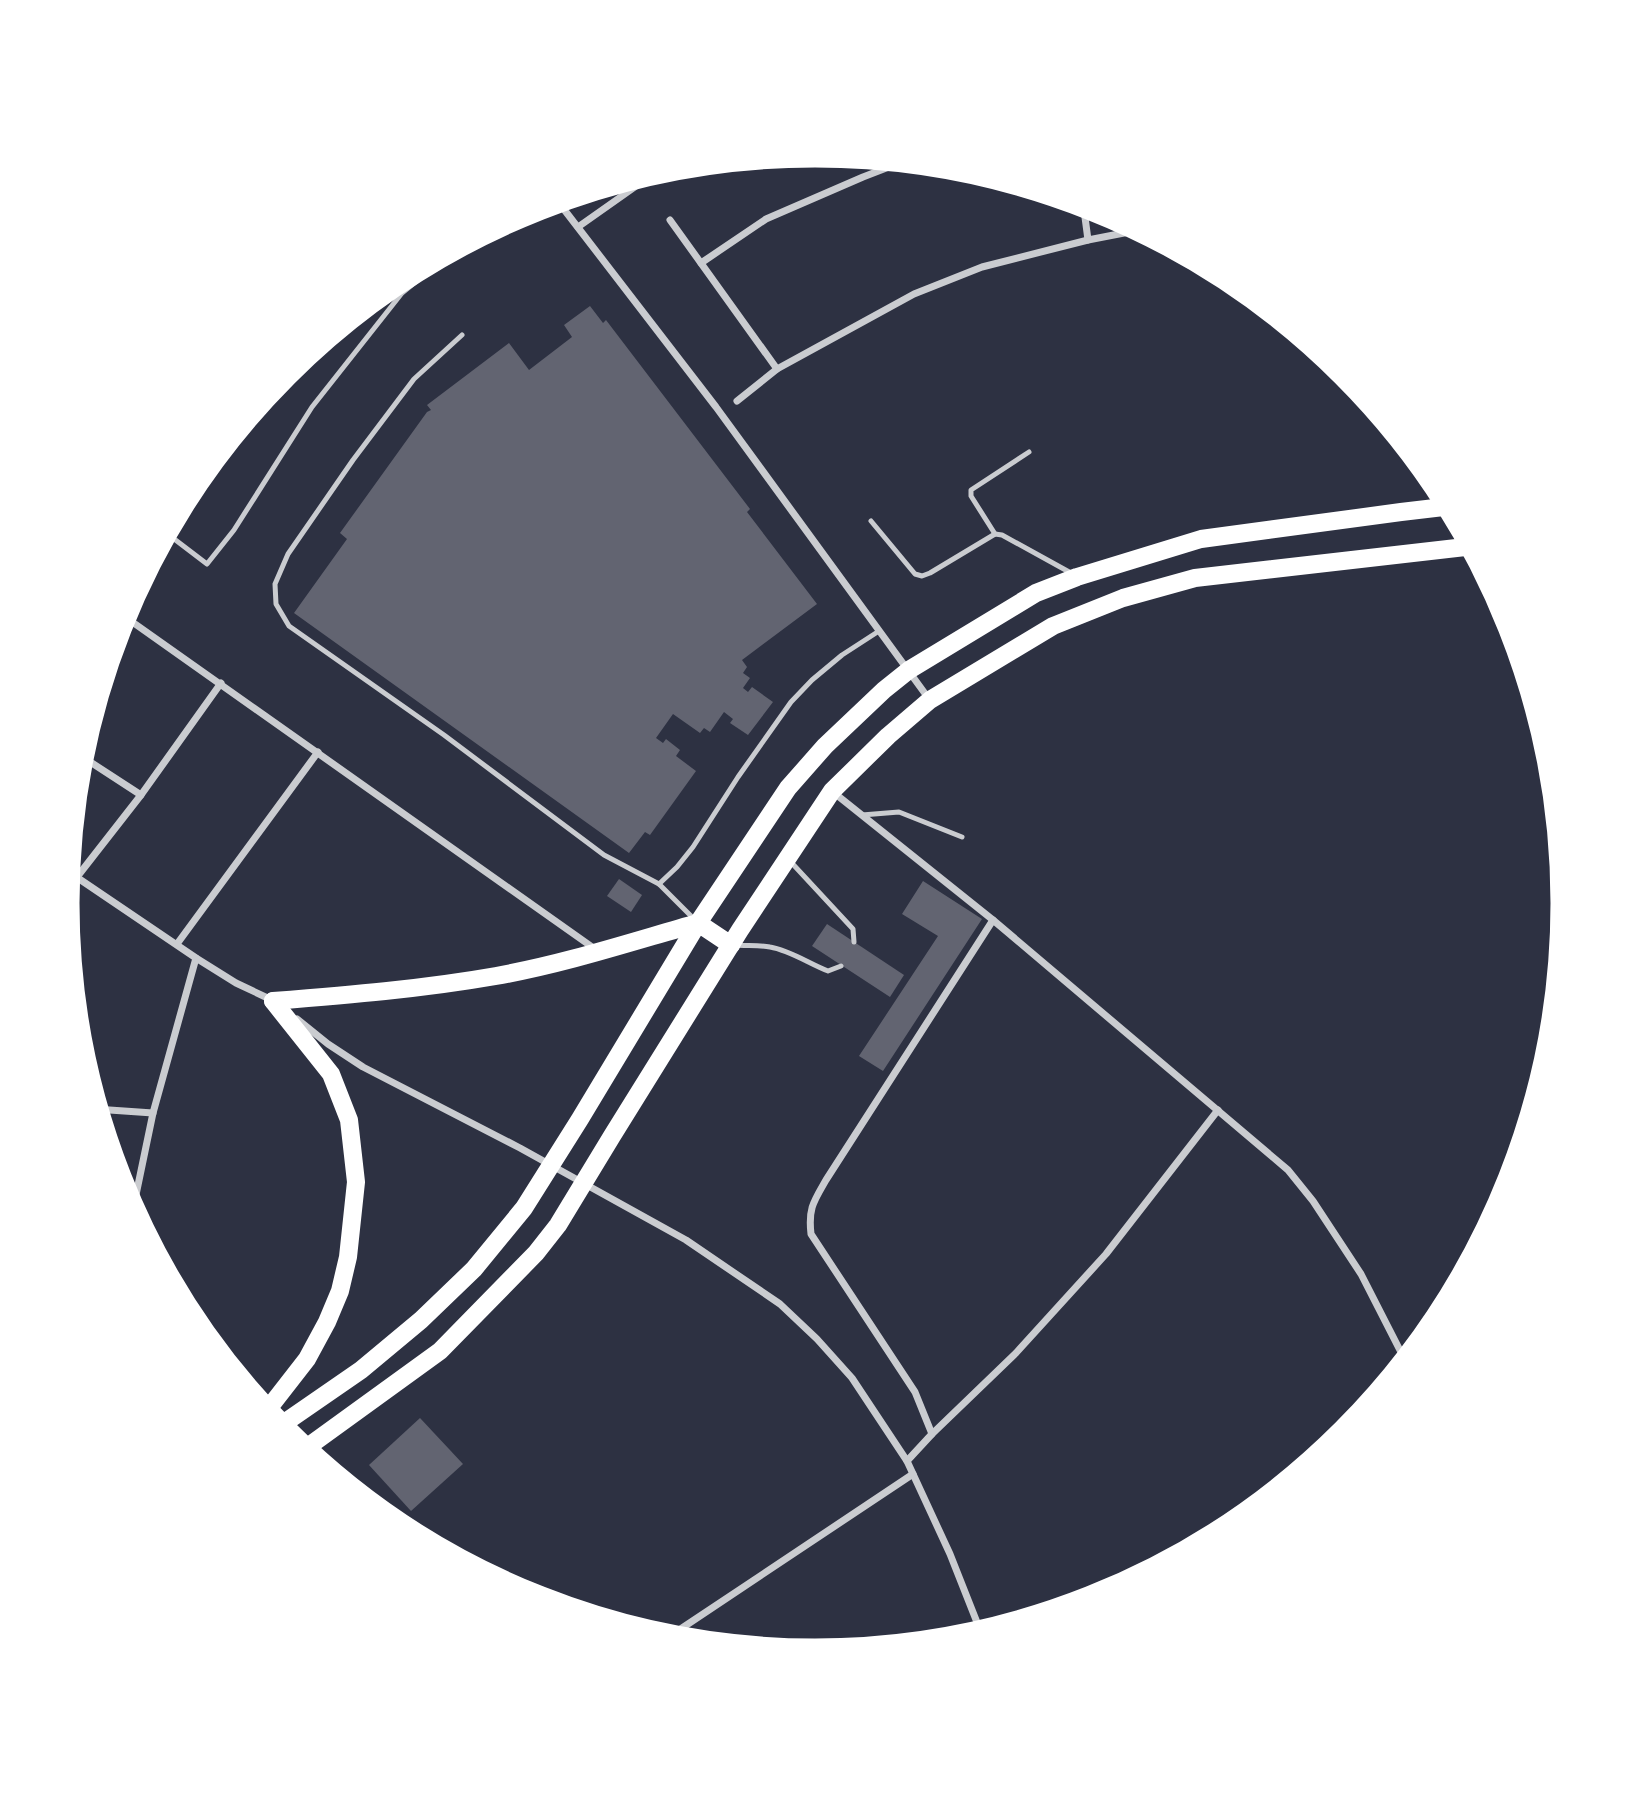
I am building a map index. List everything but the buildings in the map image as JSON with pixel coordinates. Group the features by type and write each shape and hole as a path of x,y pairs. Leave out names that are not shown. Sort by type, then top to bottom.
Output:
{"main road":[{"path":"1401,512 1436,500"},
{"path":"287,1421 361,1370 421,1320 474,1269 524,1208 698,923 788,788 825,746 908,670 1036,593 1077,577 1201,539 1441,507"},
{"path":"311,1445 440,1351 536,1254 558,1225 731,945 832,791 888,736 930,700 1054,626 1123,598 1195,578 1464,547"},
{"path":"273,1001 450,984 500,975 698,923 731,945"},
{"path":"271,1405 307,1359 340,1291 348,1257 356,1182 349,1121 331,1073 273,1001"}],"street":[{"path":"701,263 766,219 888,167"},
{"path":"578,227 638,185"},
{"path":"563,209 716,407 930,700"},
{"path":"1085,215 1088,240"},
{"path":"670,220 777,369"},
{"path":"737,401 777,369 914,294 982,267 1124,233"},
{"path":"132,621 598,951"},
{"path":"220,683 141,795 77,877 196,958 236,983 273,1001 328,1044 363,1067 520,1148 687,1240 780,1304 817,1339 852,1378 907,1461 950,1554 978,1626"},
{"path":"177,944 318,752"},
{"path":"89,761 141,795"},
{"path":"832,791 993,920 1289,1170 1361,1274 1402,1355"},
{"path":"932,1434 915,1392 811,1234 809,1220 812,1205 826,1180 993,920"},
{"path":"136,1195 153,1113 196,958"},
{"path":"907,1461 1016,1353 1106,1254 1218,1110"},
{"path":"105,1111 153,1113"},
{"path":"678,1631 914,1474"}],"lane":[{"path":"172,537 207,564 234,530 312,407 402,293 422,277"},
{"path":"462,335 414,379 353,460 288,554 275,584 276,604 289,626 444,735 604,855 659,884 698,923"},
{"path":"995,534 971,496 971,490 1029,452"},
{"path":"871,521 915,574 922,576 995,534 1002,535 1077,577"},
{"path":"659,884 694,847 790,702 842,655 879,631"},
{"path":"862,815 898,812 962,836"},
{"path":"787,858 853,929 854,942"},
{"path":"731,945 770,947 828,971 841,967"}]}
